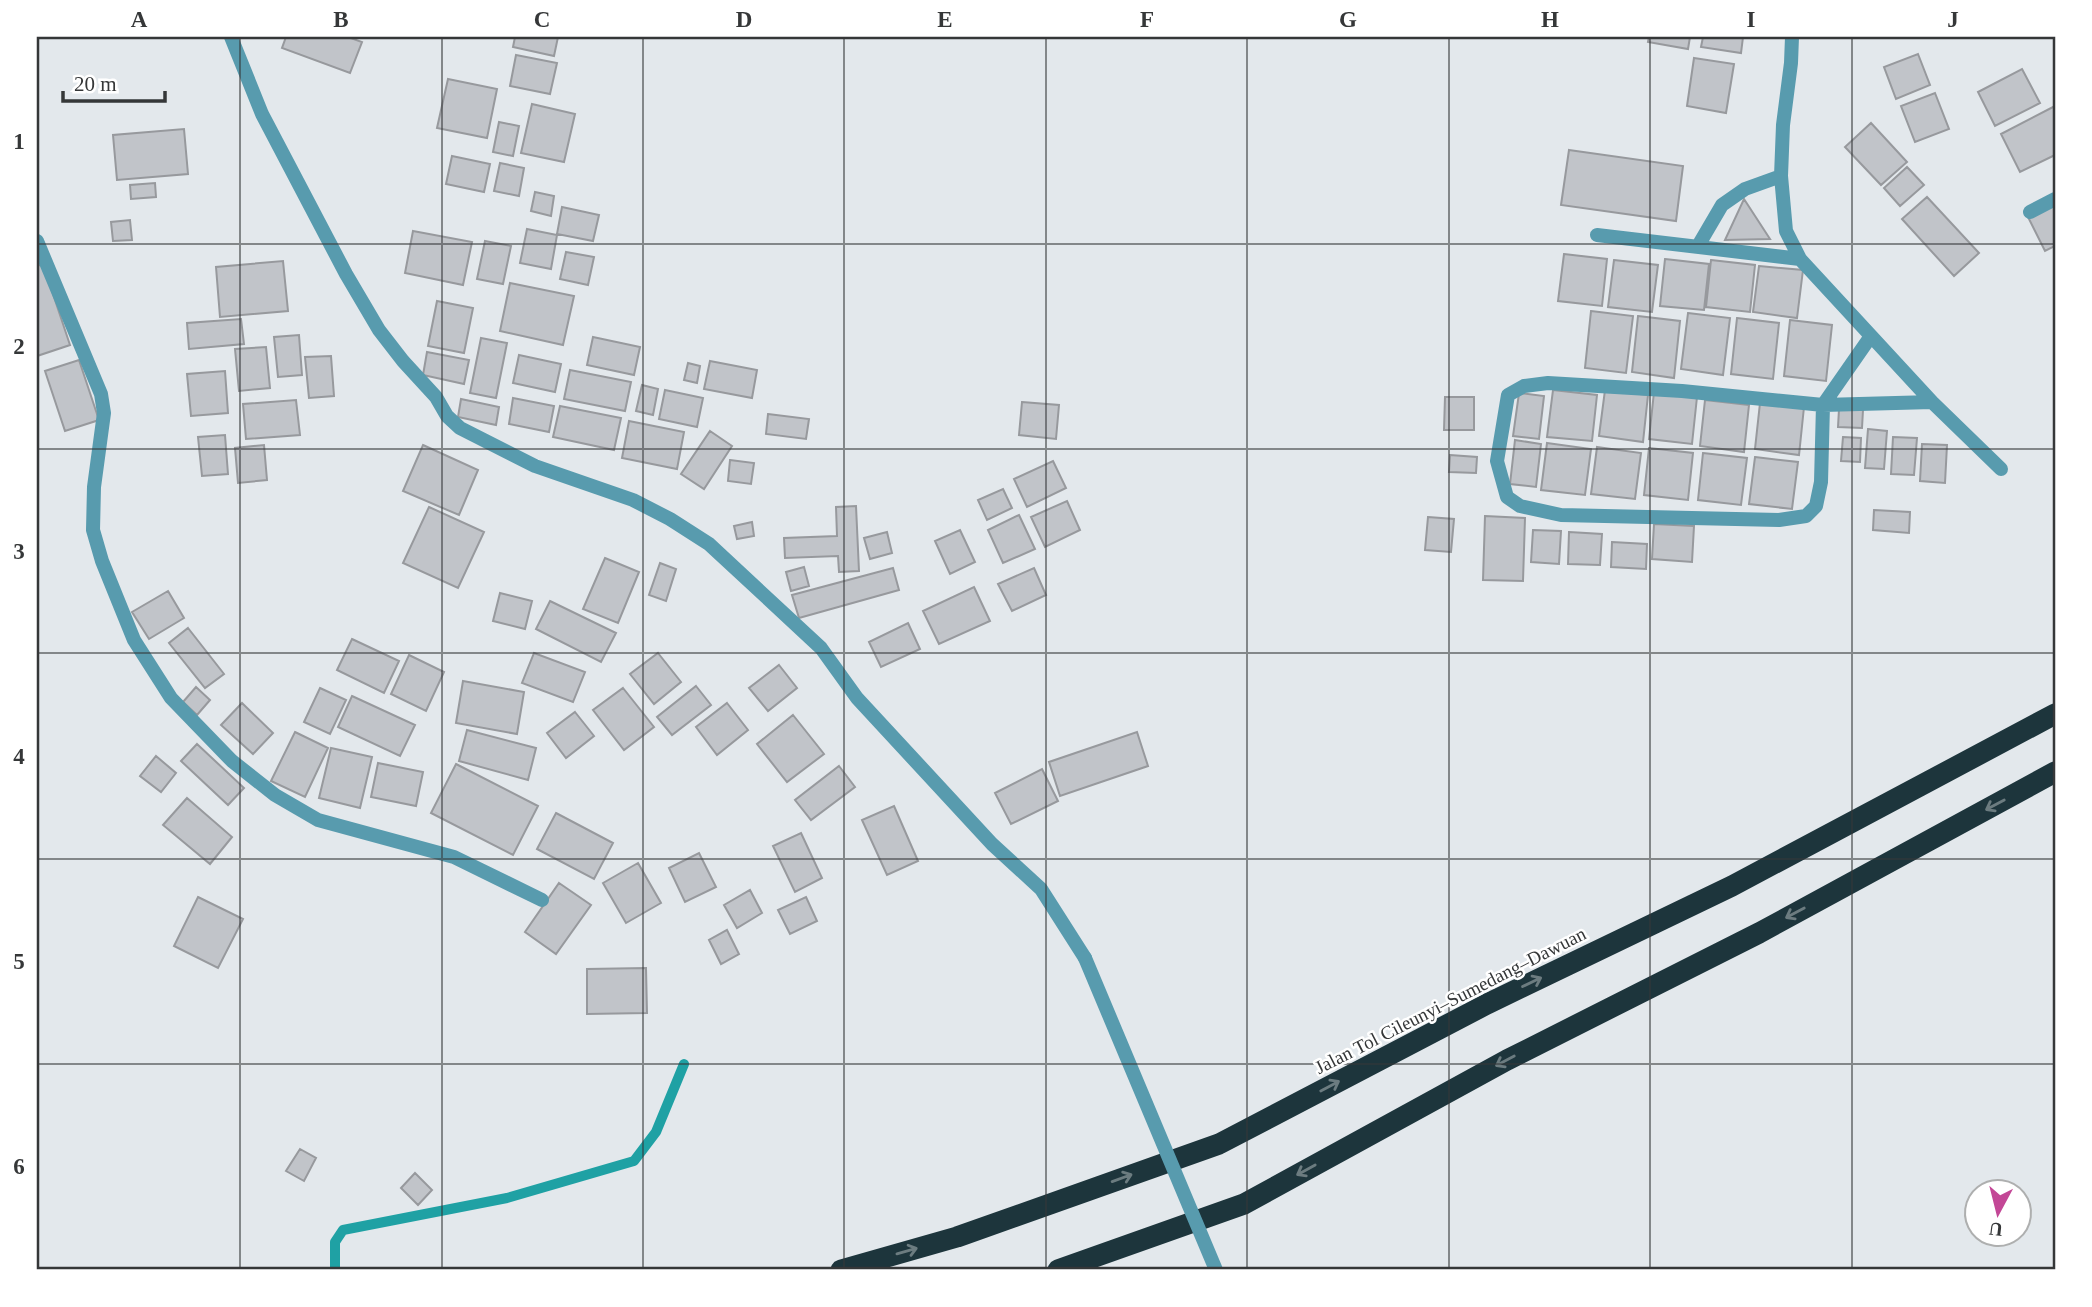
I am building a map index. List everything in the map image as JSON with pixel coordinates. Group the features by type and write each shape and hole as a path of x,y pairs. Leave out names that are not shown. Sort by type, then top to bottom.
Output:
{"highway":[{"name":"Jalan Tol Cileunyi–Sumedang–Dawuan","path":"841,1270 957,1237 1219,1144 1487,1004 1732,886 2055,714"},
{"path":"1058,1270 1244,1204 1507,1060 1759,933 2055,772"}],"street":[{"path":"231,37 262,114 346,274 379,330 436,397 447,416 460,428 535,467 633,500 709,544 821,648 857,698 992,844 1041,889 1085,958 1216,1270"},
{"path":"1792,37 1781,176 1786,231 1800,259 1932,402 2001,469"},
{"path":"1698,246 1722,205 1732,196 1781,176"},
{"path":"2030,212 2055,199"},
{"path":"1597,235 1800,259"},
{"path":"37,241 101,394 104,413 94,487 93,530 102,561 134,640 171,698 232,761 275,795 318,820 454,857 541,900"},
{"path":"1871,335 1823,405 1821,482 1816,506 1806,516 1779,520 1561,515 1520,506 1507,497 1497,461 1508,395 1524,386 1548,383 1656,389 1823,405 1932,402"}],"building":[{"path":"286,37 348,37 362,42 350,73 282,48"},
{"path":"515,37 558,37 554,56 513,47"},
{"path":"1649,37 1690,37 1688,49 1648,42"},
{"path":"1703,37 1743,37 1741,53 1701,47"},
{"path":"1918,54 1930,85 1896,99 1884,67"},
{"path":"516,55 557,63 550,94 510,86"},
{"path":"1694,58 1734,64 1726,113 1687,106"},
{"path":"2022,69 2040,103 1995,126 1978,92"},
{"path":"448,79 497,89 487,138 437,128"},
{"path":"1935,93 1949,129 1915,142 1901,106"},
{"path":"532,104 575,114 564,162 521,153"},
{"path":"2055,106 2055,155 2020,172 2001,134"},
{"path":"499,122 519,126 513,156 493,152"},
{"path":"1871,123 1907,162 1881,185 1845,147"},
{"path":"184,129 188,174 117,180 113,135"},
{"path":"1569,150 1683,166 1676,221 1561,205"},
{"path":"452,156 490,164 484,192 446,184"},
{"path":"500,163 524,168 519,196 494,191"},
{"path":"1907,167 1924,185 1900,206 1884,188"},
{"path":"155,183 156,197 131,199 130,185"},
{"path":"535,192 554,196 551,216 531,211"},
{"path":"2055,196 2055,246 2045,251 2025,211"},
{"path":"1927,197 1979,253 1954,276 1902,219"},
{"path":"1744,199 1770,239 1725,240"},
{"path":"562,207 599,215 593,241 557,234"},
{"path":"130,220 132,240 113,241 111,222"},
{"path":"527,229 557,235 551,269 520,263"},
{"path":"413,231 472,242 463,285 405,273"},
{"path":"485,241 511,246 503,284 477,279"},
{"path":"566,252 594,257 588,285 560,279"},
{"path":"1564,254 1607,259 1602,306 1558,301"},
{"path":"1665,259 1709,264 1704,310 1660,306"},
{"path":"1614,260 1658,265 1652,312 1608,307"},
{"path":"1711,260 1755,265 1750,312 1706,307"},
{"path":"283,261 288,311 220,317 216,267"},
{"path":"43,264 70,345 37,356 37,266"},
{"path":"1759,266 1803,270 1797,318 1753,312"},
{"path":"510,283 574,296 563,345 500,331"},
{"path":"437,301 473,308 464,353 428,346"},
{"path":"1591,311 1633,316 1626,373 1585,368"},
{"path":"1688,313 1730,318 1723,375 1681,369"},
{"path":"1638,316 1680,321 1674,378 1632,372"},
{"path":"1737,318 1779,323 1773,379 1731,374"},
{"path":"241,319 244,344 189,349 187,323"},
{"path":"1790,320 1832,325 1826,381 1784,376"},
{"path":"299,335 302,375 278,377 274,337"},
{"path":"593,337 640,347 634,375 587,365"},
{"path":"481,338 507,343 496,398 470,393"},
{"path":"266,347 270,388 239,391 235,349"},
{"path":"427,352 469,360 464,384 423,375"},
{"path":"519,355 561,364 555,392 513,383"},
{"path":"331,356 334,396 309,398 305,357"},
{"path":"79,360 99,420 65,431 45,371"},
{"path":"710,361 757,370 752,398 704,389"},
{"path":"688,363 700,366 697,383 684,380"},
{"path":"570,370 631,382 625,411 564,399"},
{"path":"225,371 228,413 191,416 187,374"},
{"path":"642,385 658,389 653,415 636,411"},
{"path":"665,390 703,398 697,427 659,419"},
{"path":"1553,390 1597,395 1592,441 1547,437"},
{"path":"1605,390 1648,395 1643,442 1599,436"},
{"path":"1654,392 1697,397 1692,444 1649,439"},
{"path":"1519,393 1544,396 1539,439 1513,436"},
{"path":"1445,397 1474,397 1474,430 1444,430"},
{"path":"513,398 554,406 549,432 509,424"},
{"path":"461,399 499,407 496,425 458,417"},
{"path":"296,400 300,435 246,439 243,404"},
{"path":"1705,400 1749,405 1744,452 1700,446"},
{"path":"1022,402 1059,405 1056,439 1019,435"},
{"path":"1760,403 1804,407 1799,455 1755,449"},
{"path":"560,406 621,418 614,450 553,437"},
{"path":"1839,409 1863,410 1862,428 1838,427"},
{"path":"768,414 809,419 806,439 766,434"},
{"path":"629,421 684,432 677,469 622,458"},
{"path":"1868,429 1887,431 1884,469 1865,468"},
{"path":"710,431 732,446 704,489 681,474"},
{"path":"225,435 228,474 202,476 198,437"},
{"path":"1843,437 1861,438 1860,462 1841,461"},
{"path":"1893,437 1917,438 1914,475 1891,474"},
{"path":"1515,440 1541,444 1536,487 1510,484"},
{"path":"1547,443 1591,449 1585,495 1541,490"},
{"path":"1922,444 1947,445 1945,483 1920,481"},
{"path":"264,445 267,480 238,483 235,448"},
{"path":"423,445 478,470 459,515 403,491"},
{"path":"1597,447 1641,453 1635,499 1591,494"},
{"path":"1649,448 1693,453 1688,500 1644,495"},
{"path":"1703,453 1747,458 1741,505 1698,500"},
{"path":"1450,455 1477,457 1476,473 1449,472"},
{"path":"1755,457 1798,462 1792,509 1749,504"},
{"path":"730,460 754,463 751,484 728,481"},
{"path":"1053,461 1066,488 1027,507 1014,479"},
{"path":"1003,489 1012,508 987,520 978,500"},
{"path":"1067,501 1080,530 1045,547 1031,517"},
{"path":"856,506 859,571 839,572 838,556 785,558 784,538 837,536 836,507"},
{"path":"429,507 484,532 458,588 403,563"},
{"path":"1874,510 1910,512 1909,533 1873,530"},
{"path":"1019,515 1035,549 1003,563 988,530"},
{"path":"1485,516 1525,518 1523,581 1483,580"},
{"path":"1428,517 1454,519 1451,552 1425,550"},
{"path":"752,522 754,536 737,539 734,526"},
{"path":"1654,524 1694,526 1692,562 1652,559"},
{"path":"960,530 975,562 950,574 935,541"},
{"path":"1533,530 1561,531 1559,564 1531,562"},
{"path":"887,532 892,553 870,559 864,538"},
{"path":"1569,532 1602,534 1600,565 1568,564"},
{"path":"1612,542 1647,544 1646,569 1611,567"},
{"path":"605,558 639,572 618,623 583,609"},
{"path":"660,563 676,569 666,601 649,595"},
{"path":"804,567 809,586 791,591 786,572"},
{"path":"893,568 899,590 799,618 792,595"},
{"path":"1034,568 1046,595 1012,611 998,584"},
{"path":"974,587 990,621 939,644 923,611"},
{"path":"168,591 184,618 149,639 132,612"},
{"path":"500,593 532,601 525,629 493,621"},
{"path":"550,601 616,633 601,662 536,629"},
{"path":"908,623 920,649 881,667 869,642"},
{"path":"188,628 224,674 205,688 169,643"},
{"path":"352,639 399,661 384,693 337,670"},
{"path":"534,653 585,672 573,702 522,683"},
{"path":"658,653 681,682 654,704 630,674"},
{"path":"409,655 444,672 426,711 391,694"},
{"path":"779,665 797,688 768,711 749,688"},
{"path":"463,681 524,692 517,734 456,723"},
{"path":"696,686 711,705 672,735 657,717"},
{"path":"196,687 210,700 197,715 183,702"},
{"path":"320,688 346,700 330,734 304,722"},
{"path":"623,688 654,727 624,750 593,710"},
{"path":"352,696 415,725 400,756 338,727"},
{"path":"242,703 273,733 253,754 221,725"},
{"path":"727,703 748,730 717,755 696,727"},
{"path":"575,712 594,736 566,758 547,733"},
{"path":"793,715 824,754 787,782 757,744"},
{"path":"467,730 536,748 528,780 459,761"},
{"path":"295,732 328,748 305,797 271,781"},
{"path":"1137,732 1148,766 1060,796 1049,762"},
{"path":"197,744 244,788 228,805 181,761"},
{"path":"331,748 372,757 360,808 319,798"},
{"path":"156,756 176,773 161,792 140,776"},
{"path":"378,763 423,772 416,806 371,797"},
{"path":"456,764 538,806 513,855 431,813"},
{"path":"839,766 855,787 811,820 795,800"},
{"path":"1042,769 1058,801 1011,824 995,793"},
{"path":"187,798 232,837 210,864 163,825"},
{"path":"894,806 918,861 887,875 862,820"},
{"path":"556,813 613,843 594,879 537,849"},
{"path":"801,833 822,878 795,892 773,846"},
{"path":"699,853 716,887 685,902 669,868"},
{"path":"638,863 661,903 626,923 603,883"},
{"path":"559,883 591,905 556,954 525,932"},
{"path":"750,890 762,913 737,928 724,905"},
{"path":"198,897 243,919 218,968 174,946"},
{"path":"806,897 817,921 790,934 778,910"},
{"path":"727,930 739,954 721,964 709,940"},
{"path":"646,968 647,1013 587,1014 587,969"},
{"path":"300,1149 316,1158 304,1181 286,1171"},
{"path":"415,1173 432,1190 418,1205 401,1188"}],"waterway":[{"path":"335,1270 335,1242 343,1230 507,1198 634,1161 656,1132 684,1064"}]}
